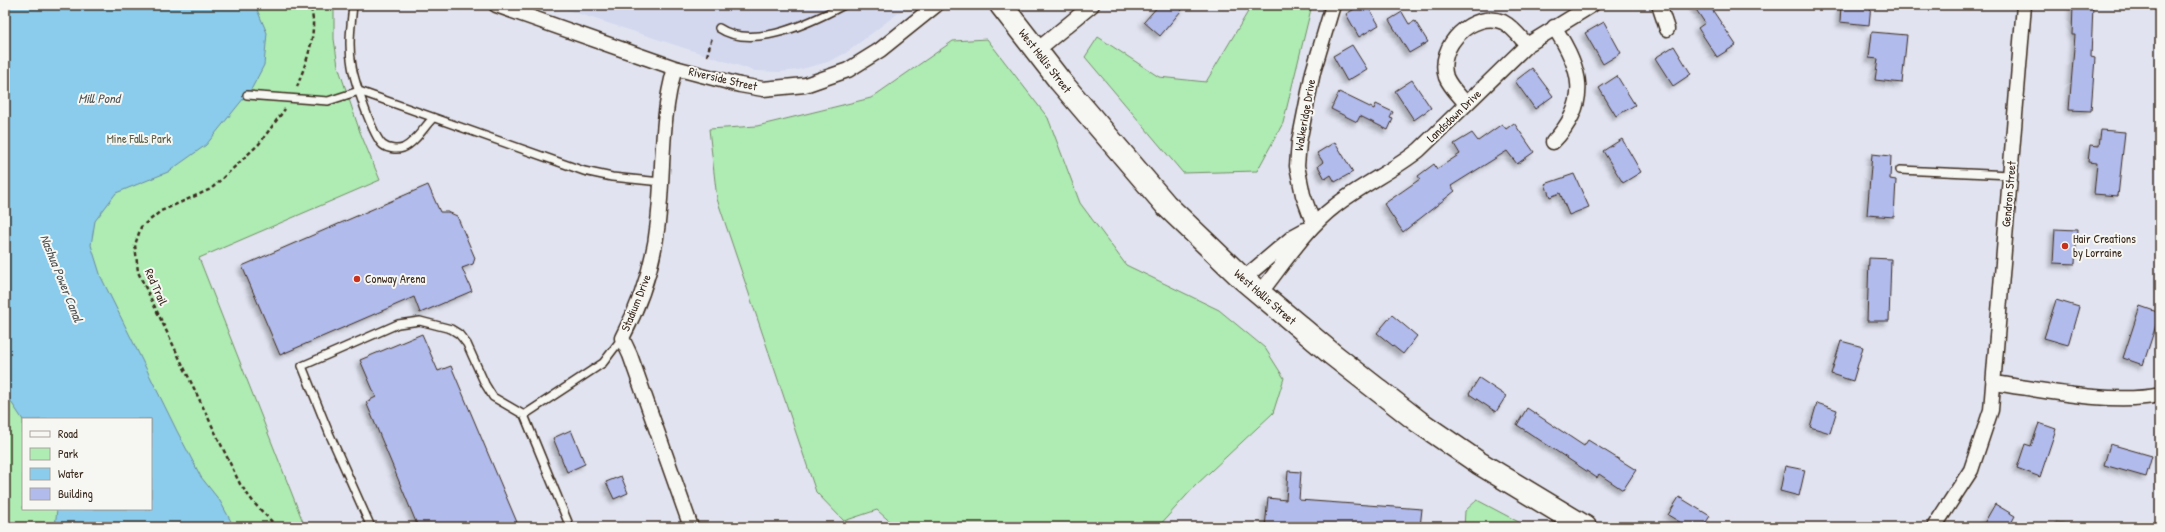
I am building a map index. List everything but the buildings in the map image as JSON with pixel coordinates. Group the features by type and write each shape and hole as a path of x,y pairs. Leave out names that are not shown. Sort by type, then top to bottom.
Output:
{"main road":[{"name":"West Hollis Street","path":"1001,5 1036,51 1166,205 1251,286 1332,354 1419,422 1479,462 1585,527"}],"street":[{"name":"Riverside Street","path":"496,5 675,68 752,88 784,88 805,85 838,75 880,50 936,5"},
{"path":"1036,51 1092,5"},
{"name":"Walkeridge Drive","path":"1314,225 1303,195 1298,166 1299,142 1313,72 1332,5"},
{"name":"Landsdown Drive","path":"1251,286 1336,205 1404,162 1527,46 1554,27 1592,5"},
{"path":"1659,5 1667,29"},
{"name":"Gendron Street","path":"1934,527 1971,470 1991,410 2024,5"},
{"path":"1466,104 1451,86 1444,69 1448,52 1464,29 1482,20 1496,20 1508,25 1527,46"},
{"path":"1554,27 1573,58 1577,74 1578,92 1576,103 1568,124 1554,142"},
{"name":"Stadium Drive","path":"675,68 665,110 658,222 652,260 637,306 622,338 630,355 691,527"},
{"name":"Landsdown Drive","path":"1251,286 1294,236 1314,225"},
{"path":"1994,383 2112,399 2142,399 2160,395"}],"lane":[{"path":"353,5 350,36 351,65 376,136 382,144 392,149 402,148 411,142 433,118"},
{"path":"720,28 728,34 736,36 763,36 800,25 834,7 844,5"},
{"path":"246,95 328,101 359,91 584,171 612,177 661,182"},
{"path":"1900,170 2011,175"},
{"path":"371,527 329,433 302,366 398,324 420,320 436,323 459,334 467,344 485,384 494,396 524,415 570,527"},
{"path":"524,415 603,363 622,338"}],"path":[{"name":"Red Trail","path":"277,527 254,503 240,484 138,272 135,245 141,227 161,211 211,189 259,144 293,98 308,57 311,42 312,11 310,5"},
{"path":"707,56 710,39 720,28"}],"shaded area":[{"path":"552,5 909,5 846,53 828,62 798,70 780,72 755,71"}],"green space":[{"name":"Mine Falls Park","path":"5,5 334,5 334,39 338,66 360,132 380,180 199,258 305,527 5,527"},
{"path":"1252,5 1312,5 1283,123 1257,171 1183,173 1085,57 1098,37 1159,77 1206,82"},
{"path":"987,39 1048,118 1080,203 1126,265 1219,310 1265,348 1284,378 1273,413 1195,486 1158,527 896,527 877,510 844,521 816,492 717,199 709,129 757,126 871,98 953,41"},
{"path":"1477,500 1528,527 1464,527 1465,511"},
{"path":"2056,522 2101,527 2057,527"}],"water":[{"name":"Mill Pond","path":"5,5 255,5 267,33 264,65 252,88 206,145 168,172 116,193 95,221 91,245 101,277 177,431 201,477 220,501 234,527 55,527 57,510 152,510 152,418 22,418 5,393"}],"place":[{"name":"Hair Creations by Lorraine","path":"2065,246"},
{"name":"Conway Arena","path":"357,279"}],"water label":[{"name":"Nashua Power Canal","path":"62,278"}]}
